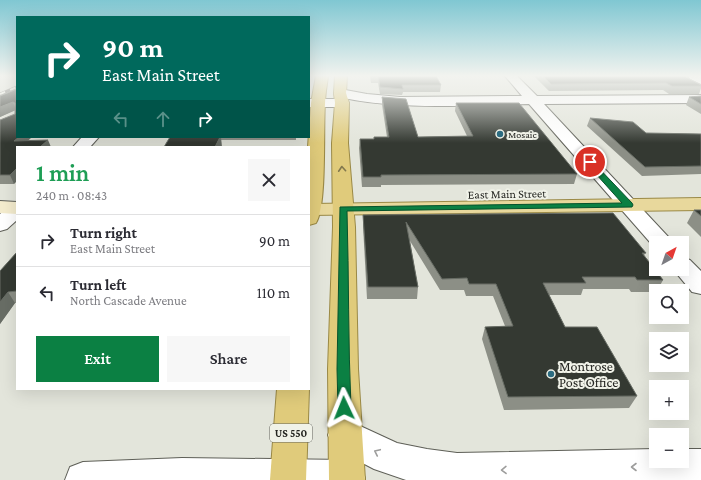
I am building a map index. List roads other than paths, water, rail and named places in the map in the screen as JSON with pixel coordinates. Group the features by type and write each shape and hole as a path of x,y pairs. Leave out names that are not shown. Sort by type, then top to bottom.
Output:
{"highway":[{"path":"341,98 340,143 343,202 344,306 343,369 347,479"},
{"path":"310,206 313,103"},
{"name":"US 550","path":"288,478 293,390"}],"main road":[{"name":"East Main Street","path":"310,206 343,202 624,199 701,194"},
{"name":"East Main Street","path":"624,199 701,204"},
{"path":"0,207 16,208"}],"street":[{"path":"313,103 341,104 365,98"},
{"path":"371,98 400,101 701,99"},
{"path":"533,100 657,236"},
{"path":"341,104 346,110 351,107 400,101"},
{"path":"82,146 90,138"},
{"path":"0,225 16,209"},
{"path":"689,273 701,286"},
{"path":"345,434 378,453 392,458 437,469 457,471 616,467 701,467"},
{"path":"83,480 182,476 347,479"}],"place":[{"name":"Mosaic","path":"500,134"},
{"name":"Montrose Post Office","path":"551,374"}]}
